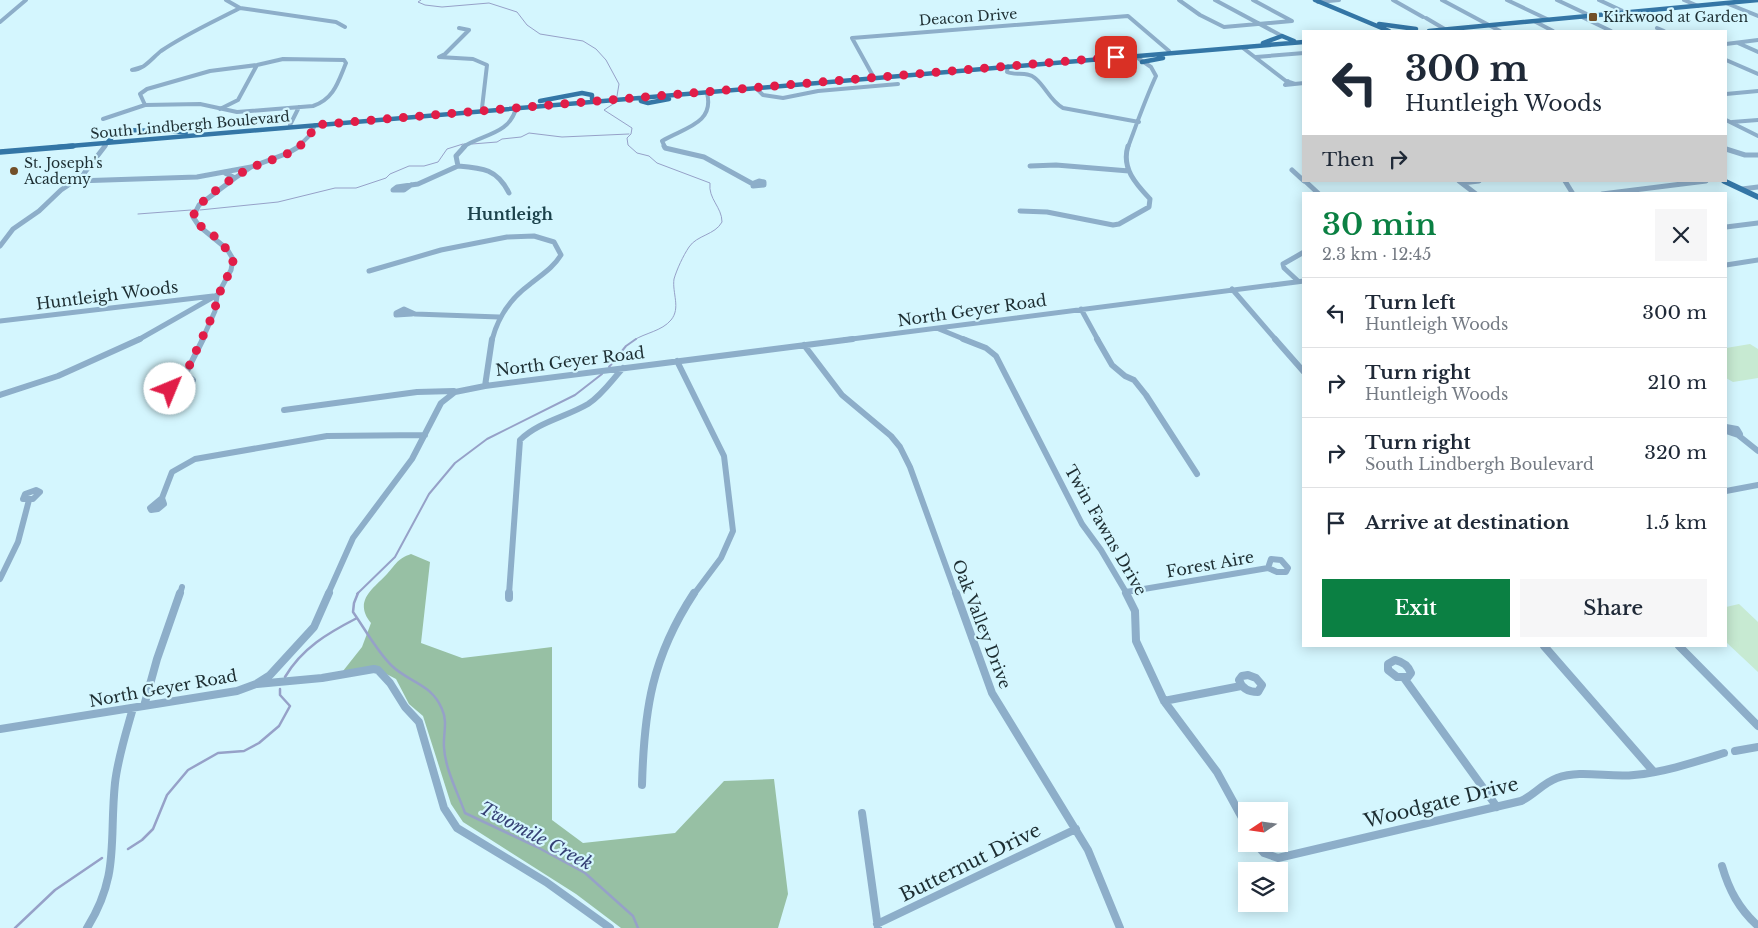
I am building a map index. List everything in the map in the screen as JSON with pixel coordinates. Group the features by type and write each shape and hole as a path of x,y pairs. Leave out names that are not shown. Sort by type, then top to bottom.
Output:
{"main road":[{"path":"1366,21 1416,30 1444,30 1758,0"},
{"path":"1317,1 1387,30"},
{"path":"1350,15 1380,30"},
{"path":"1280,36 1286,42"},
{"path":"1256,44 1280,36 1293,42"},
{"path":"1218,48 1243,48 1302,41"},
{"path":"1218,48 1293,42"},
{"name":"South Lindbergh Boulevard","path":"626,97 756,88 1218,48"},
{"name":"South Lindbergh Boulevard","path":"0,151 482,108 583,102 650,94 1200,51 1218,48"},
{"path":"1142,62 1200,51"},
{"path":"650,94 642,97 640,100 651,103 716,91"},
{"path":"583,102 592,99"},
{"name":"South Lindbergh Boulevard","path":"108,141 607,99"},
{"path":"108,141 118,132 132,129 200,132"},
{"path":"1726,182 1758,197"}],"street":[{"path":"0,22 26,0"},
{"path":"226,0 240,8 336,22 344,26"},
{"path":"1179,0 1210,20 1209,22 1212,25 1228,28 1285,23 1292,20 1253,0"},
{"path":"1215,0 1280,36"},
{"path":"1317,1 1339,0"},
{"path":"1393,0 1444,30"},
{"path":"1442,0 1498,30"},
{"path":"1507,0 1549,20"},
{"path":"1512,0 1534,13"},
{"path":"1557,0 1591,16"},
{"path":"1599,0 1627,13"},
{"path":"1684,0 1698,6"},
{"path":"1726,3 1758,16"},
{"path":"142,67 173,43 240,8"},
{"name":"Deacon Drive","path":"873,76 858,52 852,38 1128,16 1169,51"},
{"path":"1582,17 1609,30"},
{"path":"1534,21 1551,30"},
{"path":"459,28 469,30 439,57 469,59 487,65 482,108"},
{"path":"1658,28 1662,30"},
{"path":"1727,44 1758,40"},
{"path":"1737,43 1758,52"},
{"path":"1243,48 1288,82 1285,85 1291,86 1302,83"},
{"path":"1256,57 1302,53"},
{"path":"1297,54 1302,58"},
{"path":"1020,211 1047,212 1113,225 1119,224 1149,207 1150,199 1134,183 1127,149 1139,122 1138,116 1156,76 1152,67 1134,55"},
{"path":"103,119 145,105 200,104 238,112 321,104 331,97 346,63 345,60 338,58 311,60 293,58 210,71 147,89 140,94 145,105"},
{"path":"1727,60 1758,74"},
{"path":"220,109 238,100 257,65"},
{"path":"1008,66 1007,72 1022,73 1034,77 1054,103 1063,108 1139,122"},
{"path":"756,88 763,95 783,98 818,91 898,84"},
{"path":"1727,94 1758,91"},
{"path":"707,93 709,103 698,123 670,134 662,141 665,148 704,157 753,184"},
{"path":"458,166 456,156 461,148 506,126 515,116 518,106"},
{"path":"290,125 299,107"},
{"path":"1727,120 1758,136"},
{"path":"1732,122 1758,120"},
{"name":"Huntleigh Woods","path":"76,181 193,177 252,167 280,157 300,147 309,138 315,125"},
{"path":"0,246 13,229 47,204 65,186 76,181 86,171 108,141"},
{"path":"1727,149 1745,155 1758,155"},
{"path":"411,185 458,166 492,171 501,178 509,193"},
{"path":"1030,166 1130,171"},
{"name":"Huntleigh Woods","path":"186,373 215,310 217,295 229,275 233,262 232,256 218,239 194,221 193,217 199,205 252,167"},
{"path":"1292,170 1302,179"},
{"path":"225,173 235,178"},
{"path":"1305,182 1317,192"},
{"path":"1461,182 1474,192"},
{"path":"1618,192 1698,182"},
{"path":"1742,189 1758,187"},
{"path":"1727,227 1758,223"},
{"path":"369,271 480,241 529,236 546,238 555,242 561,250 559,260 519,293 499,316 489,345 485,386"},
{"path":"1301,281 1284,268 1283,264 1302,253"},
{"path":"1727,264 1758,260"},
{"name":"North Geyer Road","path":"0,729 237,691 256,684 282,663 314,628 353,538 412,459 441,404 454,391 1301,281"},
{"path":"1232,289 1302,370"},
{"name":"Huntleigh Woods","path":"0,321 217,295"},
{"name":"Huntleigh Woods","path":"0,395 51,379 109,355 168,326 217,295"},
{"path":"1081,309 1112,365 1125,376 1134,380 1146,395 1197,474"},
{"path":"412,314 499,316"},
{"name":"Twin Fawns Drive","path":"938,328 986,348 996,356 1082,524 1101,550 1126,592 1135,611 1136,641 1164,701 1217,772 1238,811"},
{"name":"Oak Valley Drive","path":"804,346 842,395 891,436 900,447 910,466 980,665 992,693 1076,829 1094,863 1120,928"},
{"path":"642,785 645,722 656,672 666,642 700,583 723,556 733,531 724,456 677,361"},
{"path":"509,598 520,440 528,432 587,404 599,396 623,368"},
{"path":"284,410 417,392 454,391"},
{"path":"1727,427 1737,429 1740,434 1738,435"},
{"path":"1727,431 1738,435 1758,451"},
{"path":"162,498 172,472 195,459 327,436 425,436"},
{"path":"1727,491 1758,485"},
{"path":"0,579 18,542 29,500"},
{"name":"Forest Aire","path":"1126,592 1268,568"},
{"path":"144,706 157,659 182,587"},
{"path":"1545,647 1654,771"},
{"path":"1680,647 1758,726"},
{"path":"256,684 301,681 374,669 378,670 390,683 405,708 419,722 444,808 456,828 546,882 610,928"},
{"path":"1404,678 1497,807"},
{"path":"1164,701 1241,686"},
{"path":"87,928 102,906 110,882 115,782 133,708"},
{"path":"1735,751 1758,747"},
{"name":"Woodgate Drive","path":"1263,852 1278,858 1497,807 1529,798 1557,778 1589,773 1621,776 1654,771 1724,754"},
{"path":"862,813 878,926"},
{"name":"Butternut Drive","path":"878,926 1076,829"},
{"path":"1722,866 1726,883 1735,902 1744,914 1758,926"}],"green space":[{"path":"1750,344 1758,349 1758,378 1733,382 1727,379 1727,348"},
{"path":"411,554 430,562 421,643 462,658 552,647 552,820 583,843 675,833 724,781 774,779 788,894 778,928 621,928 576,894 463,822 451,804 423,716 409,704 396,679 373,667 343,671 362,647 371,623 364,608 367,596 398,562"},
{"path":"1739,604 1758,622 1758,672 1727,643 1727,607"}],"waterway":[{"name":"Twomile Creek","path":"421,0 418,2 425,5 442,7 489,3 517,12 527,25 540,34 583,41 596,49 606,60 619,84 616,102 604,110 632,128 631,134 627,138 628,145 637,153 649,156 657,163 710,183 711,194 720,212 722,222 715,230 692,243 682,258 674,279 676,305 671,320 663,327 636,339"},
{"path":"472,144 497,142 502,139 521,137 529,133 562,137 629,134"},
{"path":"200,210 278,202 335,188 356,188 386,178 390,174 409,166 424,166 438,162 447,149 463,144"},
{"path":"138,214 191,210"},
{"name":"Twomile Creek","path":"609,367 626,346 636,339"},
{"name":"Twomile Creek","path":"358,593 395,557 429,494 455,463 487,439 575,395 602,374"},
{"name":"Twomile Creek","path":"358,593 353,612 376,646 398,671 426,688 442,709 445,719 445,755 452,781 465,813 537,847 585,873 633,916 638,928"},
{"path":"285,677 299,658 316,642 357,618"},
{"path":"128,849 142,840 153,829 167,795 188,770 218,753 244,751 259,743 279,726 290,706 280,695 280,689"},
{"path":"15,928 55,890 102,858"}],"place":[{"name":"Kirkwood at Garden","path":"1593,17"},
{"name":"St. Joseph's Academy","path":"14,171"}],"district":[{"name":"Huntleigh","path":"510,214"}],"route":[{"path":"170,389 171,384 186,373 215,310 217,295 223,288 233,262 232,256 218,239 194,221 193,217 196,209 252,167 280,157 300,147 309,138 315,125 1116,57"}]}
